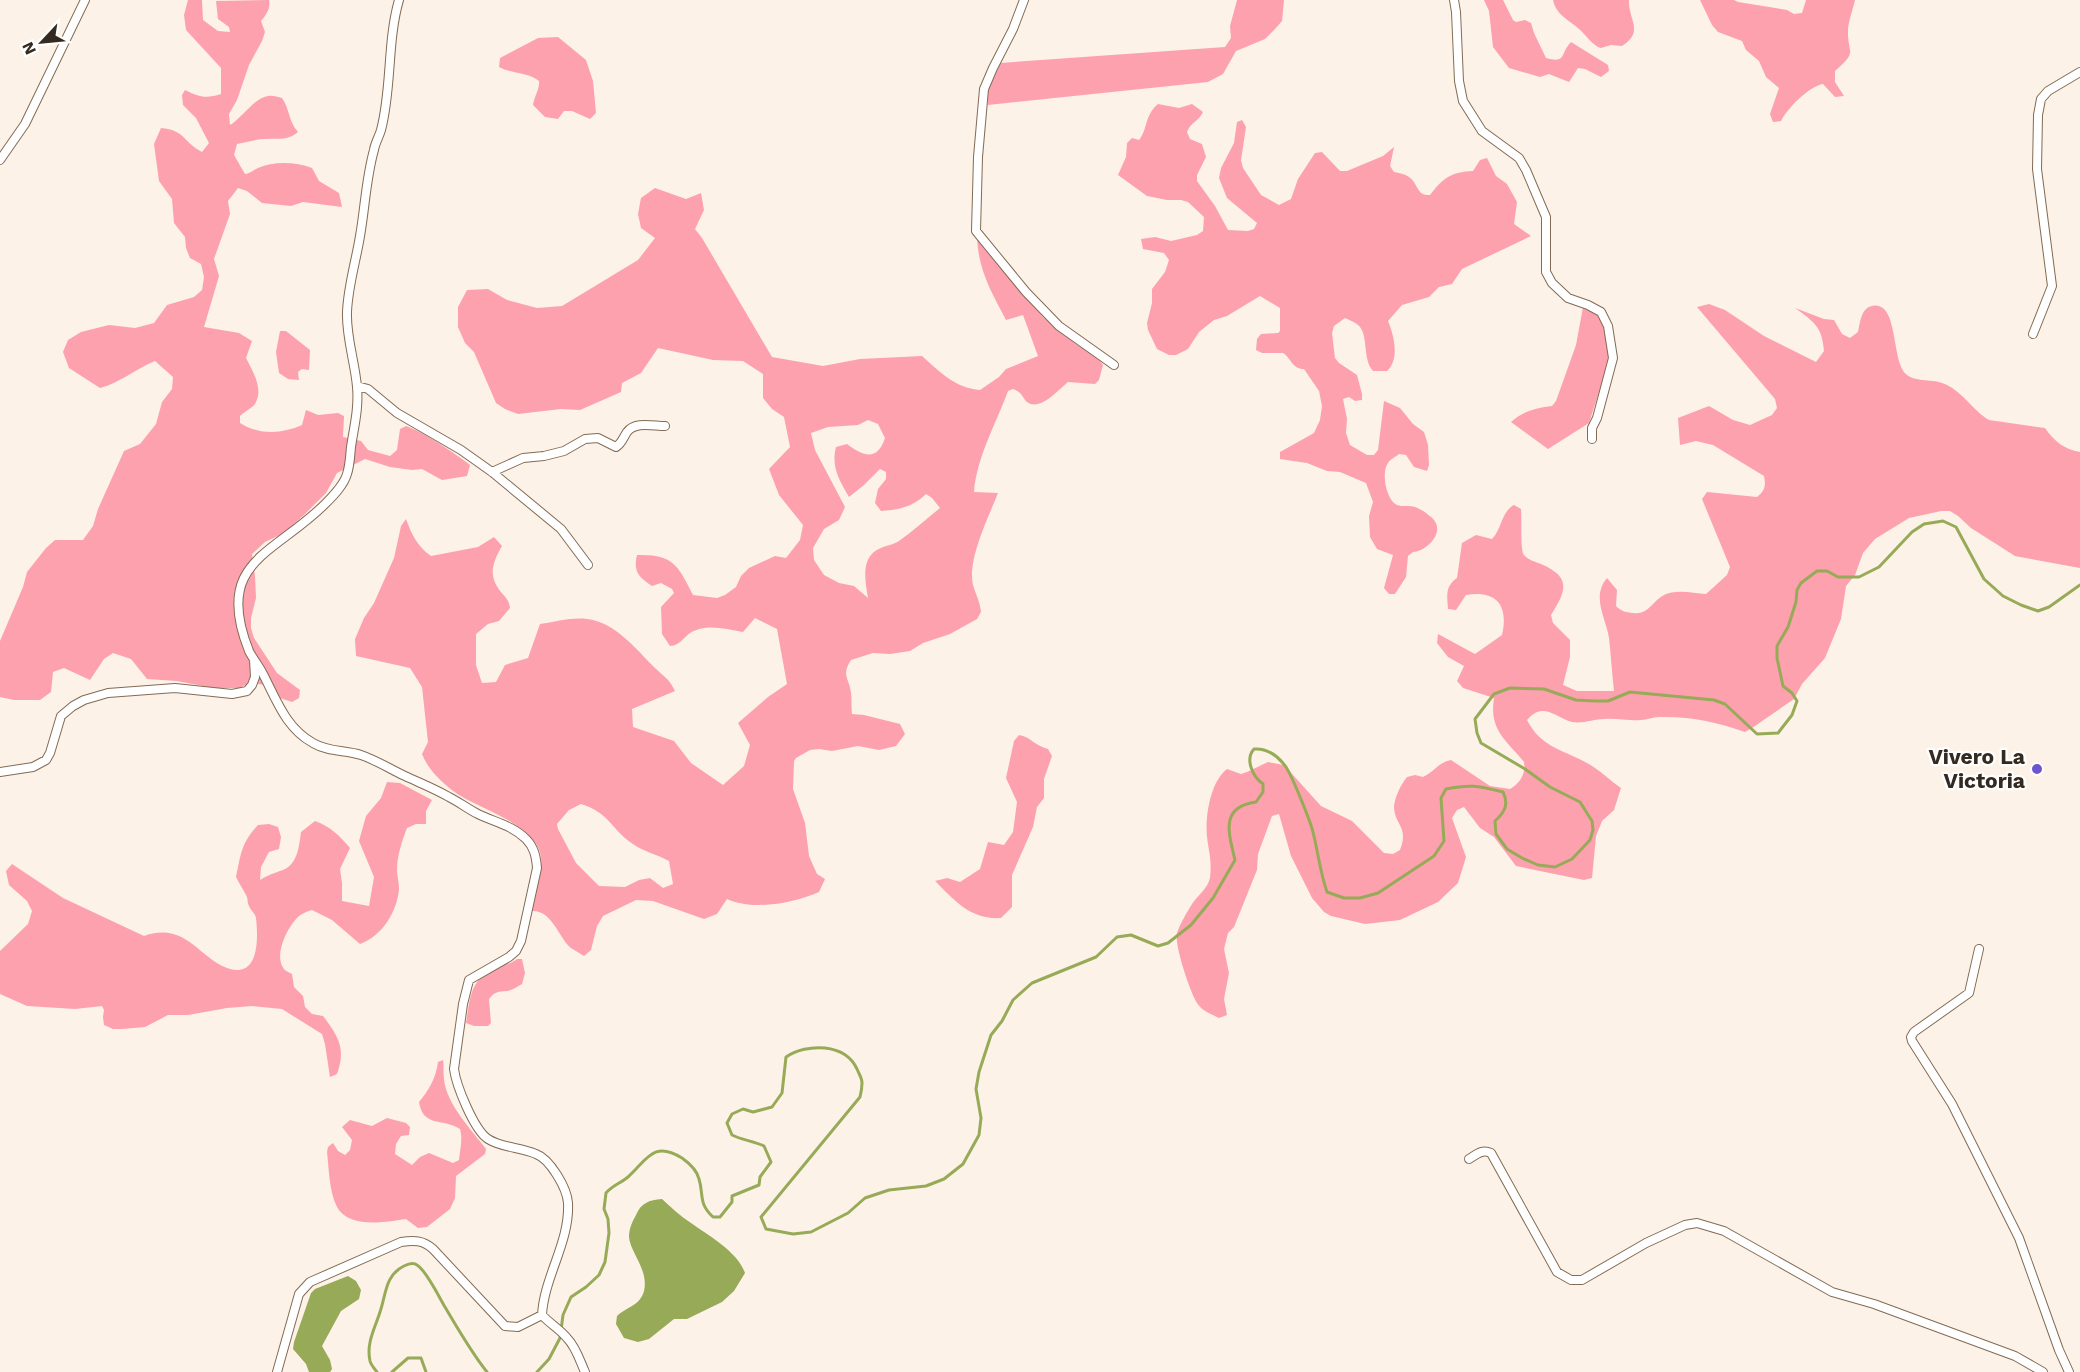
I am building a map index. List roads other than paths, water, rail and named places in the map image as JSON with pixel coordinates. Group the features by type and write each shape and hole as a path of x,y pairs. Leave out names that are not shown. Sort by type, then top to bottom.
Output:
{"street":[{"path":"0,160 25,124 85,0"},
{"path":"399,0 393,27 382,129 374,148 363,205 361,234 347,311 357,386 356,422 349,467 343,482 316,512 294,532 262,554 246,573 238,600 242,627 254,660 282,714 292,727 312,743 371,759 449,797 479,815 519,833 532,846 537,868 521,941 516,951 509,957 470,980 463,1004 454,1069 455,1079 484,1136 501,1144 538,1154 554,1171 566,1195 568,1203 560,1251 542,1315 549,1324 566,1336 576,1351 585,1372"},
{"path":"1024,0 1013,29 984,89 978,157 976,231 1026,292 1059,326 1114,365"},
{"path":"1454,0 1461,91 1467,108 1482,131 1519,158 1526,170 1546,217 1546,272 1548,277 1568,298 1588,304 1601,312 1608,326 1613,358 1597,418 1592,428 1592,439"},
{"path":"2033,334 2052,286 2037,169 2038,115 2041,99 2048,91 2080,72"},
{"path":"357,386 368,389 388,407 461,450 492,472 561,529 588,566"},
{"path":"492,472 523,458 564,452 585,439 598,438 616,447 630,429 645,425 664,426"},
{"path":"0,772 33,767 46,760 61,716 84,700 108,693 175,688 232,694 247,691 255,677 254,660"},
{"path":"1979,949 1969,993 1914,1032 1911,1037 1952,1104 2019,1238 2059,1350 2070,1372"},
{"path":"1469,1159 1485,1150 1491,1153 1557,1272 1570,1280 1582,1280 1646,1243 1685,1225 1697,1223 1724,1231 1832,1292 1874,1304 2015,1356 2043,1372"},
{"path":"277,1372 303,1287 401,1242 411,1240 426,1243 505,1326 518,1327 542,1315"}],"waterway":[{"path":"537,1372 549,1359 560,1338 563,1315 571,1297 599,1275 605,1262 609,1233 608,1219 604,1209 606,1193 628,1177 651,1154 664,1151 682,1158 692,1167 698,1176 705,1207 713,1217 720,1217 732,1202 732,1196 759,1185 760,1177 771,1162 764,1146 732,1135 727,1123 732,1114 743,1109 753,1112 772,1107 782,1093 786,1057 795,1052 825,1048 844,1054 851,1060 862,1081 860,1097 761,1217 766,1229 793,1234 811,1232 848,1213 865,1198 889,1190 926,1186 944,1179 963,1164 979,1135 981,1118 976,1089 979,1072 991,1035 1002,1021 1013,1000 1032,983 1096,957 1117,937 1131,935 1158,946 1168,943 1191,925 1213,898 1235,860 1229,832 1232,816 1244,805 1256,802 1263,792 1263,784 1251,767 1250,758 1254,749 1276,756 1289,772 1311,826 1327,892 1344,898 1360,898 1378,893 1434,856 1444,841 1441,798 1446,789 1468,786 1503,792 1506,804 1504,811 1495,821 1496,834 1507,849 1538,865 1555,867 1572,859 1590,840 1593,830 1592,821 1580,802 1550,787 1481,743 1475,719 1494,694 1510,688 1544,689 1576,700 1608,701 1630,692 1714,700 1725,704 1757,734 1778,733 1792,715 1797,701 1792,693 1783,686 1777,646 1788,627 1796,602 1797,590 1801,583 1817,571 1827,571 1838,577 1859,577 1879,567 1912,532 1924,524 1943,521 1956,527 1984,579 2003,596 2021,605 2038,611 2049,607 2080,585"},
{"path":"377,1372 370,1362 369,1348 387,1286 398,1270 412,1263 421,1268 428,1278 487,1372"},
{"path":"392,1372 408,1358 421,1358 426,1372"}],"place":[{"name":"Vivero La Victoria","path":"2037,769"}]}
